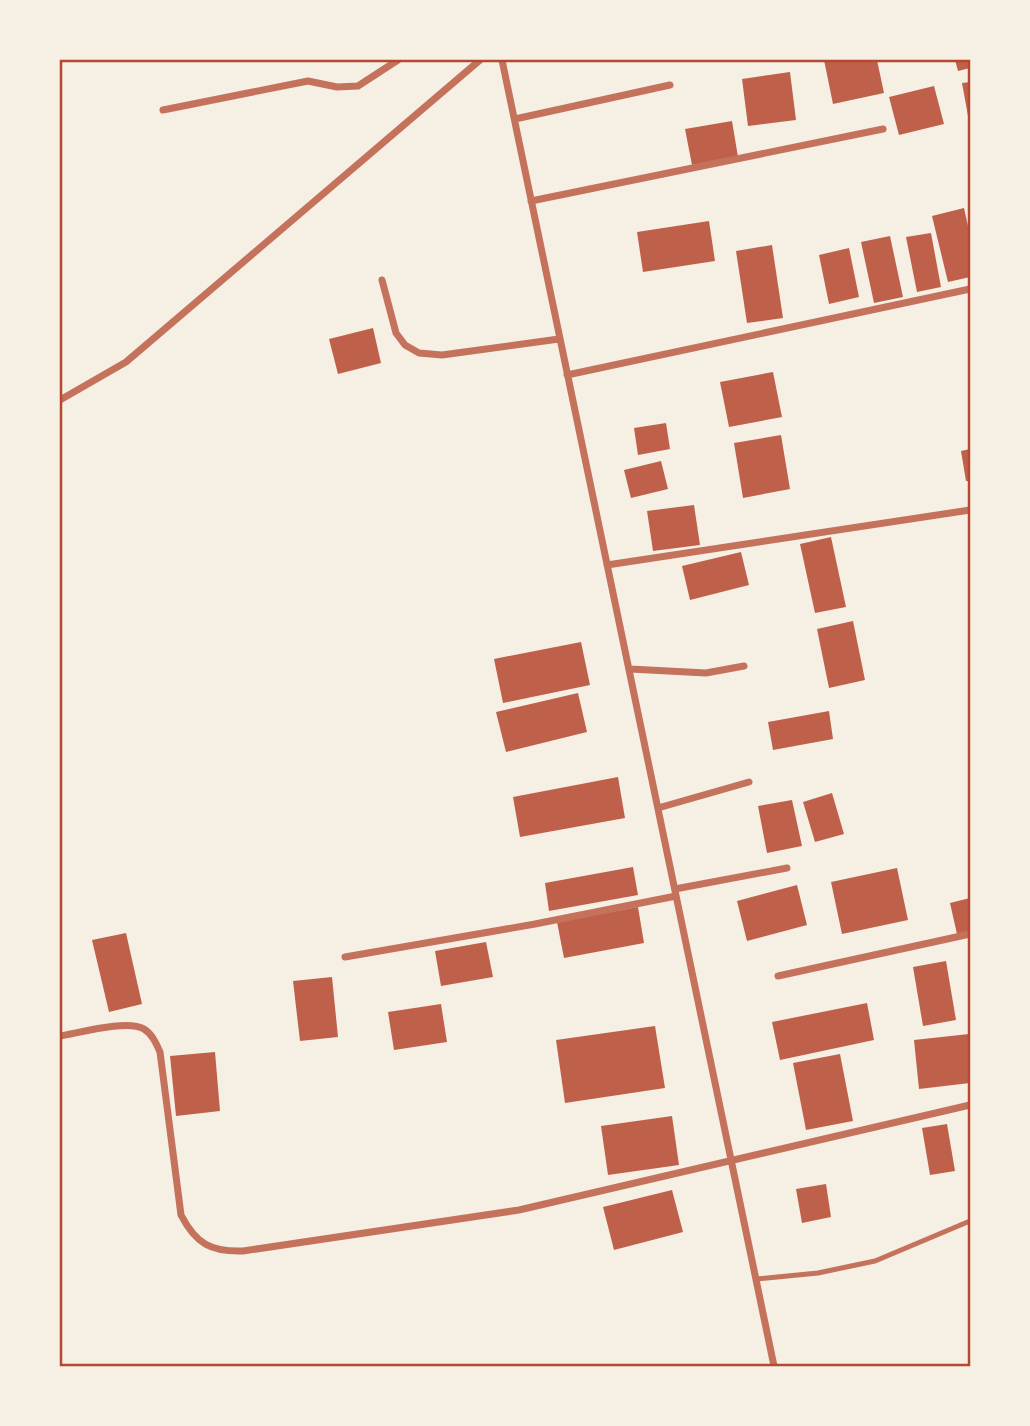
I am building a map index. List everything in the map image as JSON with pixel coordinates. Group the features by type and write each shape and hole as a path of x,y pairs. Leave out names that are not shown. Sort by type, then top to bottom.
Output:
{"street":[{"path":"163,110 307,81 337,87 358,86 398,60"},
{"path":"60,400 126,362 480,60"},
{"path":"502,60 775,1367"},
{"path":"515,119 670,85"},
{"path":"531,201 884,129"},
{"path":"382,279 396,333 405,345 419,353 442,355 559,339"},
{"path":"567,375 971,289"},
{"path":"607,565 971,510"},
{"path":"630,669 706,673 744,666"},
{"path":"657,808 749,782"},
{"path":"345,957 534,924 787,868"},
{"path":"778,976 971,934"},
{"path":"60,1036 128,1026 142,1027 152,1037 160,1052 181,1215 188,1227 203,1242 220,1251 243,1251 484,1217 971,1105"}],"lane":[{"path":"757,1279 818,1273 875,1261 971,1221"}],"building":[{"path":"824,60 877,60 884,93 833,104"},
{"path":"955,60 970,60 970,68 958,71"},
{"path":"790,72 796,120 748,126 742,79"},
{"path":"970,82 970,116 968,116 962,83"},
{"path":"934,86 944,124 899,135 889,97"},
{"path":"732,121 738,157 692,165 685,129"},
{"path":"964,208 970,235 970,277 948,282 932,216"},
{"path":"709,221 715,261 643,272 637,232"},
{"path":"931,233 941,287 917,292 906,237"},
{"path":"890,236 903,297 874,303 861,242"},
{"path":"772,245 783,318 747,323 736,251"},
{"path":"849,248 859,297 829,304 819,255"},
{"path":"373,328 381,363 338,374 329,339"},
{"path":"773,372 782,417 729,427 720,382"},
{"path":"666,423 670,449 638,455 634,428"},
{"path":"781,435 790,489 743,498 734,443"},
{"path":"970,449 970,481 966,481 961,451"},
{"path":"661,461 668,489 631,498 624,470"},
{"path":"694,505 700,545 653,551 647,511"},
{"path":"831,537 846,607 815,613 800,544"},
{"path":"741,552 749,585 690,600 682,566"},
{"path":"853,621 865,680 829,688 817,629"},
{"path":"581,642 590,685 503,703 494,659"},
{"path":"578,693 587,732 506,752 496,712"},
{"path":"829,711 833,739 773,750 768,722"},
{"path":"618,777 625,818 520,837 513,797"},
{"path":"832,793 844,834 815,842 803,802"},
{"path":"792,800 802,846 767,853 758,806"},
{"path":"633,867 638,895 549,911 545,883"},
{"path":"897,868 908,920 842,934 831,882"},
{"path":"797,885 807,925 747,941 737,901"},
{"path":"970,898 970,931 957,934 950,903"},
{"path":"638,907 644,943 564,958 557,922"},
{"path":"126,933 142,1004 109,1012 92,940"},
{"path":"486,942 493,977 441,986 435,951"},
{"path":"946,961 956,1020 923,1026 913,967"},
{"path":"332,977 338,1037 300,1041 293,981"},
{"path":"867,1003 874,1040 780,1060 772,1022"},
{"path":"441,1004 447,1042 394,1050 388,1012"},
{"path":"655,1026 665,1088 565,1103 556,1040"},
{"path":"969,1034 970,1083 919,1089 914,1040"},
{"path":"215,1052 220,1111 176,1116 170,1056"},
{"path":"840,1054 853,1121 806,1130 793,1063"},
{"path":"672,1116 679,1165 608,1175 601,1126"},
{"path":"947,1124 955,1171 930,1175 922,1128"},
{"path":"826,1184 831,1217 802,1223 796,1189"},
{"path":"672,1190 683,1232 614,1250 603,1207"}]}
